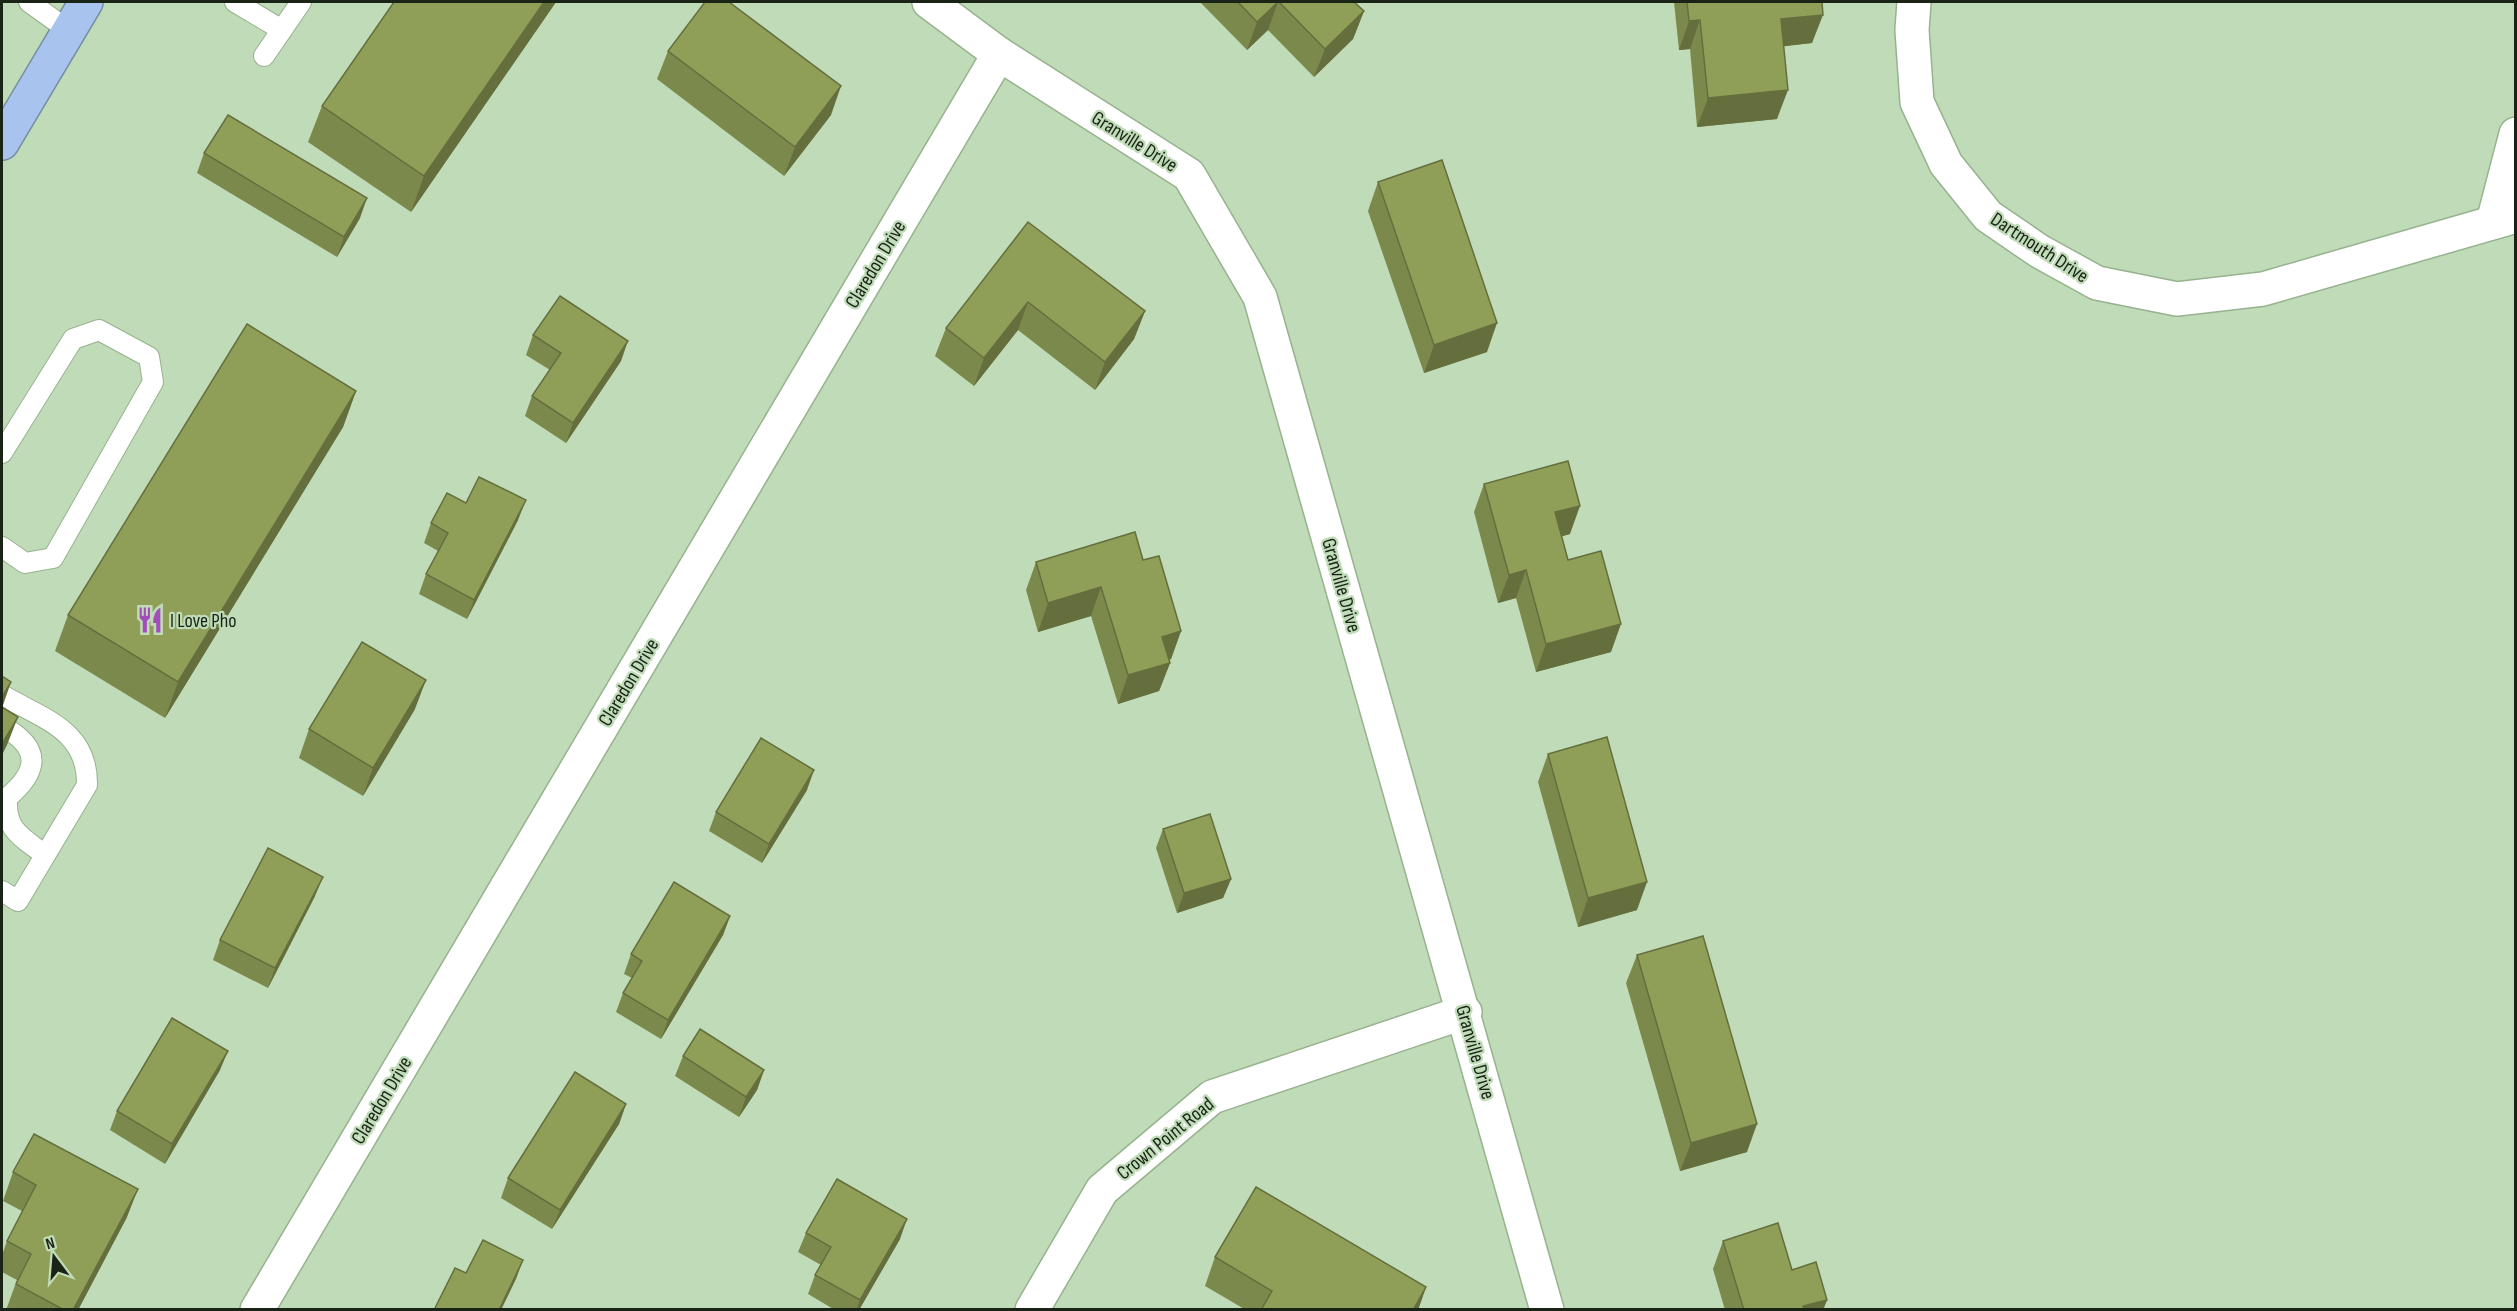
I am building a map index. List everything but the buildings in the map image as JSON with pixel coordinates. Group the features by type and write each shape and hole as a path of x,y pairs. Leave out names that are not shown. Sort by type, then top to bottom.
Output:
{"highway":[{"path":"2,143 86,2"}],"street":[{"name":"Granville Drive","path":"929,2 999,54 1189,175 1260,297 1465,1012 1547,1310"},
{"name":"Dartmouth Drive","path":"1914,2 1912,30 1917,102 1946,164 1988,216 2039,251 2097,283 2177,299 2263,289 2504,219 2516,134"},
{"name":"Claredon Drive","path":"257,1310 999,54"},
{"name":"Crown Point Road","path":"1032,1310 1102,1190 1212,1097 1465,1012"}],"lane":[{"path":"29,2 68,30"},
{"path":"235,2 282,30"},
{"path":"264,56 301,2"},
{"path":"2,453 73,339 99,330 149,357 153,382 53,558 25,564 2,547"},
{"path":"2,695 71,735 82,752 87,771 87,785 18,901 2,891"},
{"path":"2,726 16,734 29,750 32,769 24,784 7,798 6,815 12,829 45,855"}],"place":[{"name":"I Love Pho","path":"150,620"}]}
